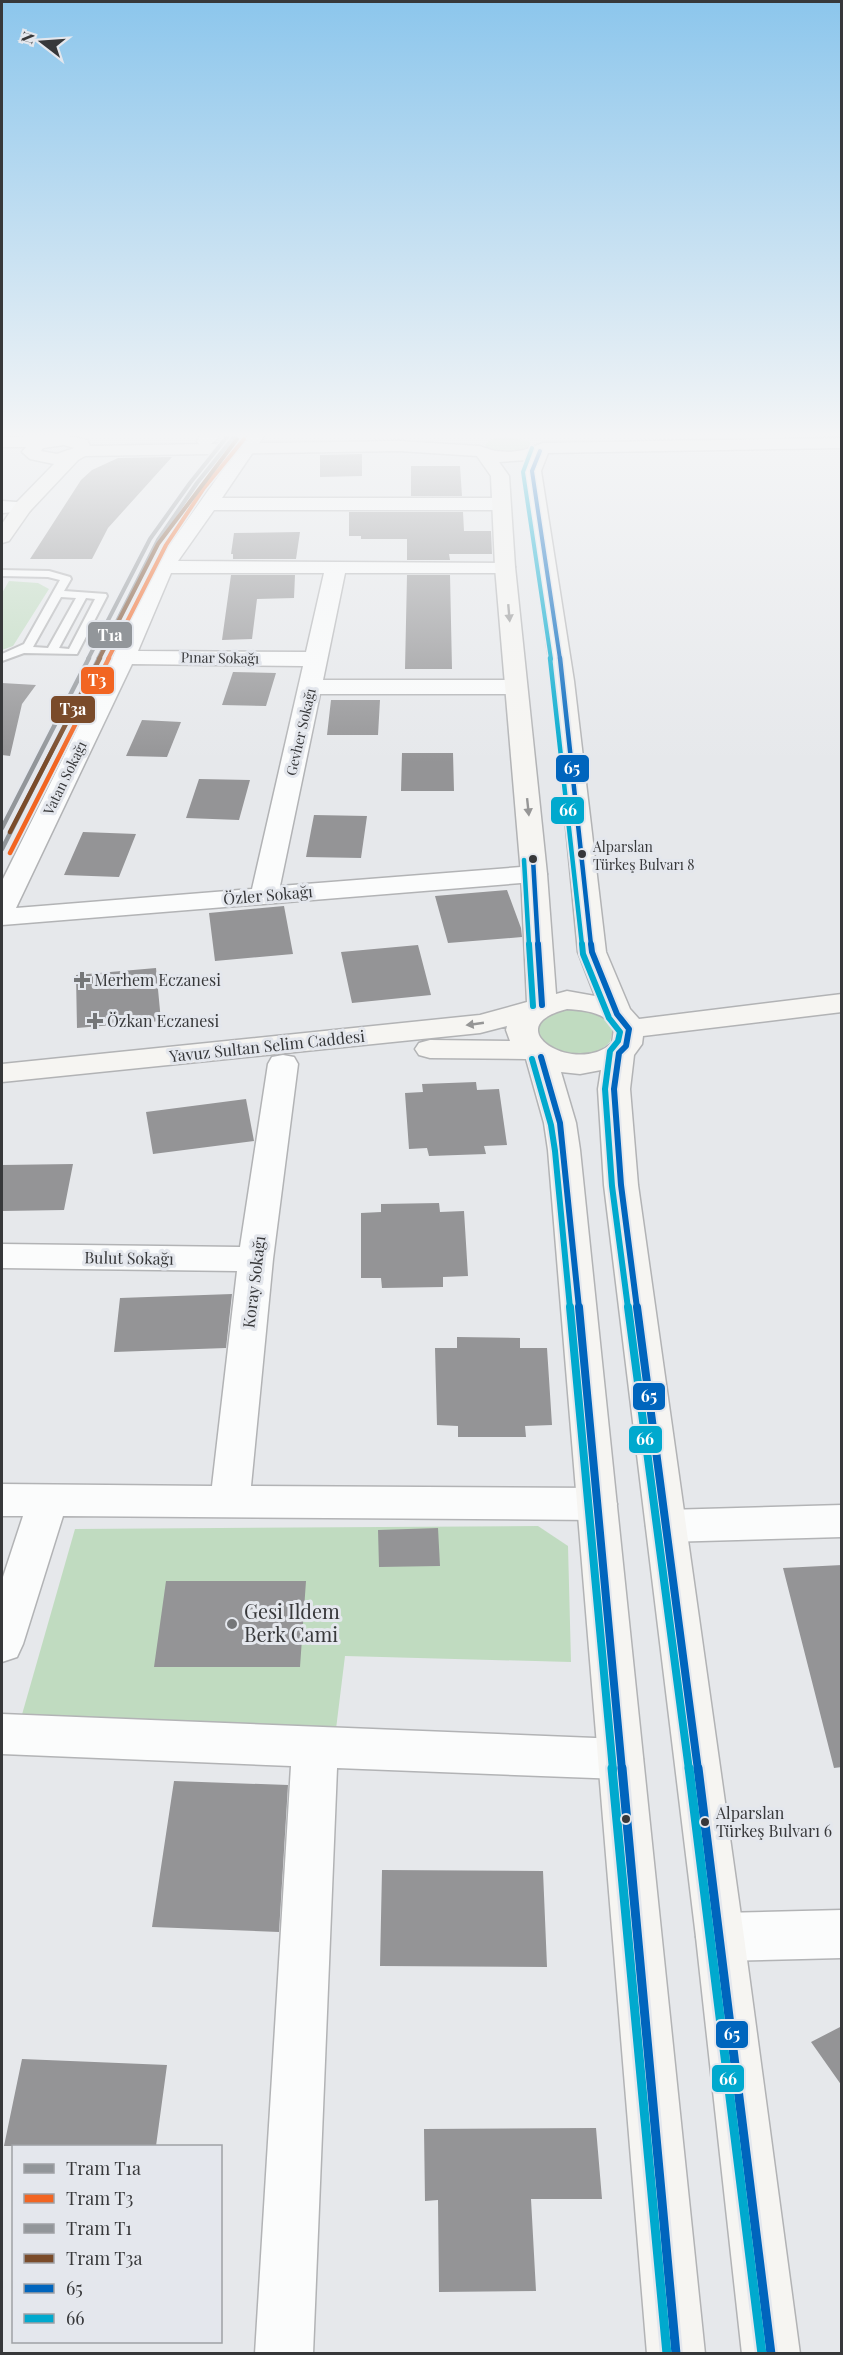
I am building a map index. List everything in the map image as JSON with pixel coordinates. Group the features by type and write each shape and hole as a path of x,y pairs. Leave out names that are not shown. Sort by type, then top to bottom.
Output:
{"main road":[{"path":"503,543 534,874 537,1008"},
{"path":"543,543 563,681 592,952 622,1032 614,1089 621,1185 720,1937 771,2354"},
{"path":"622,1032 607,1008 581,1000 554,1002 537,1008 521,1026 521,1034 536,1054 560,1123 564,1150 676,2354"},
{"path":"536,1054 568,1065 596,1063 622,1032 842,1003"},
{"name":"Yavuz Sultan Selim Caddesi","path":"2,1073 480,1024 537,1008"},
{"name":"Yavuz Sultan Selim Caddesi","path":"2,1093 430,1049 536,1054"}],"street":[{"name":"Vatan Sokağı","path":"2,908 164,567 181,543"},
{"path":"164,567 505,567"},
{"name":"Gevher Sokağı","path":"264,896 336,567"},
{"name":"Pınar Sokağı","path":"123,657 317,659"},
{"path":"311,687 516,687"},
{"name":"Özler Sokağı","path":"2,917 534,874"},
{"name":"Koray Sokağı","path":"230,1500 256,1259 283,1064"},
{"name":"Bulut Sokağı","path":"2,1256 256,1259"},
{"path":"2,1500 597,1504"},
{"path":"2,1644 47,1502"},
{"path":"666,1526 842,1521"},
{"path":"2,1734 620,1759"},
{"path":"284,2354 315,1746"},
{"path":"720,1937 842,1934"}],"lane":[{"path":"2,573 60,576 66,579 24,650"},
{"path":"2,658 24,650 73,652 102,596 58,594"},
{"path":"52,651 83,595"}],"green space":[{"path":"9,581 38,583 49,589 13,646 2,650 2,593"},
{"path":"570,1009 589,1012 605,1020 613,1030 610,1042 598,1051 573,1056 550,1048 537,1033 541,1022 549,1015"},
{"path":"538,1526 568,1546 571,1662 345,1656 336,1729 21,1718 75,1529"}],"building":[{"path":"40,543 100,543 92,559 30,559"},
{"path":"233,543 298,543 296,559 233,559 233,554 231,554"},
{"path":"407,543 492,543 492,554 449,554 450,560 407,560"},
{"path":"231,575 295,575 294,598 257,599 252,639 222,640"},
{"path":"407,575 450,575 452,669 405,669"},
{"path":"233,672 276,673 266,706 222,705"},
{"path":"2,683 36,685 22,704 10,756 2,755"},
{"path":"331,700 380,700 378,735 327,735"},
{"path":"142,720 181,722 167,757 126,756"},
{"path":"402,753 453,753 454,791 401,791"},
{"path":"199,779 250,780 239,820 186,818"},
{"path":"314,815 367,816 361,858 306,857"},
{"path":"83,832 136,834 119,877 64,875"},
{"path":"507,890 522,937 448,943 435,896"},
{"path":"284,906 293,954 215,961 209,913"},
{"path":"418,945 431,995 352,1003 341,952"},
{"path":"156,968 161,1021 77,1028 76,975"},
{"path":"476,1082 477,1090 499,1089 507,1145 484,1146 486,1154 429,1156 427,1148 409,1149 405,1093 423,1092 422,1084"},
{"path":"246,1099 254,1141 153,1154 146,1112"},
{"path":"73,1164 64,1210 2,1211 2,1165"},
{"path":"439,1203 440,1212 464,1211 468,1276 443,1277 443,1287 382,1288 381,1278 361,1278 361,1213 381,1212 381,1204"},
{"path":"232,1294 226,1348 114,1352 120,1298"},
{"path":"457,1337 520,1338 520,1348 547,1348 552,1425 525,1426 526,1437 458,1437 458,1426 437,1425 435,1348 457,1348"},
{"path":"438,1528 440,1566 379,1567 378,1530"},
{"path":"842,1565 842,1767 834,1768 783,1568"},
{"name":"Gesi Ildem Berk Cami","path":"166,1581 306,1581 300,1667 154,1667"},
{"path":"174,1781 288,1785 279,1932 152,1927"},
{"path":"382,1870 543,1871 547,1967 380,1966"},
{"path":"842,2026 842,2086 811,2042"},
{"path":"22,2059 167,2065 156,2145 4,2146"},
{"path":"596,2128 602,2199 531,2199 536,2291 439,2292 438,2200 425,2201 424,2129"}],"tram line":[{"name":"T1","path":"2,828 148,543"},
{"name":"T1a","path":"2,849 157,543"},
{"name":"T3a","path":"10,832 159,543"},
{"name":"T3","path":"10,853 167,543"}],"transit line":[{"name":"66","path":"533,543 554,682 583,954 609,1018 620,1032 618,1041 610,1051 605,1089 612,1186 711,1938 762,2354"},
{"name":"65","path":"543,543 563,681 592,952 617,1014 629,1029 626,1046 619,1053 614,1089 621,1185 720,1937 771,2354"},
{"name":"65","path":"533,859 542,1005"},
{"name":"66","path":"524,860 533,1006"},
{"name":"65","path":"541,1057 560,1123 564,1150 676,2354"},
{"name":"66","path":"532,1059 551,1125 555,1151 667,2354"}],"place":[{"name":"Alparslan Türkeş Bulvarı 8","path":"582,854"},
{"name":"Merhem Eczanesi","path":"82,980"},
{"name":"Özkan Eczanesi","path":"95,1021"},
{"name":"Gesi Ildem Berk Cami","path":"232,1624"},
{"name":"Alparslan Türkeş Bulvarı 6","path":"705,1822"}]}
